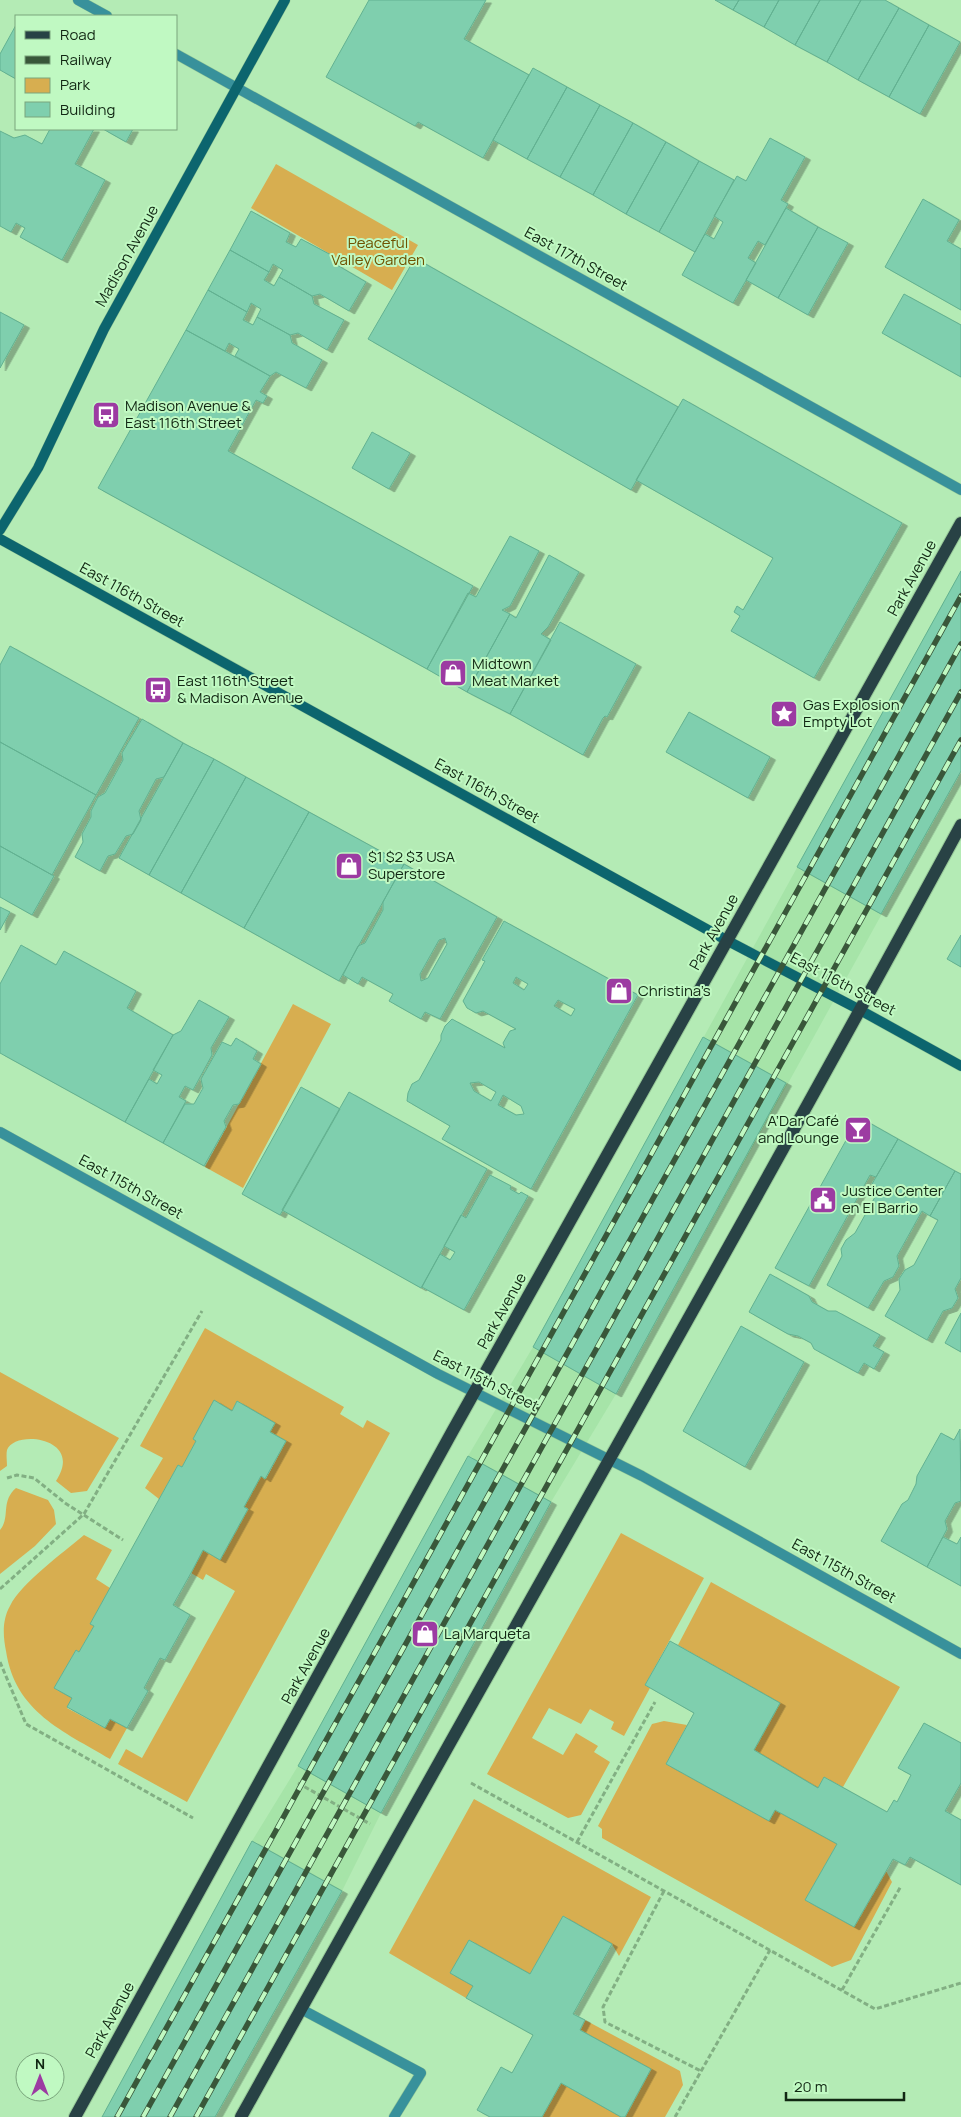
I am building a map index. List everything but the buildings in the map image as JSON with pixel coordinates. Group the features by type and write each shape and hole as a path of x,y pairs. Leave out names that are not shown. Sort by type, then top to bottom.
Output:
{"main road":[{"name":"Park Avenue","path":"75,2117 474,1393 961,523"},
{"path":"241,2117 860,1010 961,825"}],"street":[{"path":"78,0 105,15"},
{"name":"Madison Avenue","path":"0,530 38,468 104,329 285,0"},
{"name":"East 117th Street","path":"178,55 961,490"},
{"name":"East 116th Street","path":"0,539 728,941 860,1010 961,1066"},
{"name":"East 115th Street","path":"0,1132 438,1374 642,1476 961,1654"},
{"path":"301,2009 421,2073 394,2117"}],"path":[{"path":"0,1590 84,1514 202,1312"},
{"path":"7,1478 17,1475 34,1478 65,1503 123,1540"},
{"path":"0,1662 26,1724 193,1818"},
{"path":"577,1842 655,1702"},
{"path":"298,1783 370,1824"},
{"path":"471,1783 875,2009 961,1983"},
{"path":"842,1990 901,1886"},
{"path":"664,1891 603,2007 605,2022 701,2071"},
{"path":"675,2117 770,1950"}],"shaded area":[{"path":"961,570 961,771 616,1394 551,1502 381,1813 342,1891 215,2117 102,2117 252,1841 298,1766 468,1456 533,1347"}],"green space":[{"name":"Peaceful Valley Garden","path":"276,164 418,245 392,290 251,208"},
{"path":"293,1004 331,1024 243,1188 205,1167"},
{"path":"205,1328 344,1407 340,1414 363,1428 367,1420 390,1433 187,1802 118,1764 126,1749 142,1758 235,1591 206,1574 203,1580 191,1573 203,1550 220,1560 248,1509 244,1507 261,1476 266,1479 286,1441 270,1432 275,1423 237,1401 232,1411 214,1401 193,1439 196,1441 182,1467 178,1465 159,1499 145,1488 163,1458 140,1446"},
{"path":"0,1372 119,1438 87,1491 71,1493 56,1481 63,1466 62,1455 55,1446 45,1441 33,1439 12,1443 7,1450 7,1466 0,1471"},
{"path":"16,1488 48,1500 54,1510 56,1524 35,1546 0,1574 0,1530 5,1520 8,1499"},
{"path":"621,1533 704,1578 645,1685 650,1688 624,1736 611,1729 614,1722 590,1709 581,1724 549,1708 532,1738 563,1755 576,1733 598,1746 594,1752 610,1762 581,1815 568,1818 487,1774"},
{"path":"84,1535 112,1550 96,1579 110,1588 90,1624 94,1626 79,1652 76,1650 54,1688 72,1698 67,1708 104,1728 110,1719 127,1728 110,1759 59,1729 30,1705 19,1690 11,1672 4,1640 7,1611 15,1597 43,1569"},
{"path":"711,1582 900,1687 843,1787 824,1777 818,1788 754,1750 780,1703 678,1645"},
{"path":"664,1721 687,1725 666,1764 769,1821 775,1810 837,1844 805,1900 854,1927 886,1871 892,1882 851,1960 832,1967 602,1838 602,1829 598,1826 652,1724"},
{"path":"474,1799 651,1897 619,1956 612,1944 563,1916 530,1974 469,1940 451,1973 473,1986 466,1998 389,1953"},
{"path":"585,2020 680,2071 683,2085 665,2117 625,2117 651,2069 580,2030"},
{"path":"561,2083 621,2117 542,2117"}],"railway":[{"path":"117,2117 961,596"},
{"path":"143,2117 961,644"},
{"path":"170,2117 961,692"},
{"path":"196,2117 961,740"}],"place":[{"name":"Madison Avenue & East 116th Street","path":"106,415"},
{"name":"Midtown Meat Market","path":"453,673"},
{"name":"East 116th Street & Madison Avenue","path":"158,690"},
{"name":"Gas Explosion Empty Lot","path":"784,714"},
{"name":"$1 $2 $3 USA Superstore","path":"349,866"},
{"name":"Christina’s","path":"619,991"},
{"name":"A’Dar Café and Lounge","path":"858,1130"},
{"name":"Justice Center en El Barrio","path":"823,1200"},
{"name":"La Marqueta","path":"425,1634"}]}
